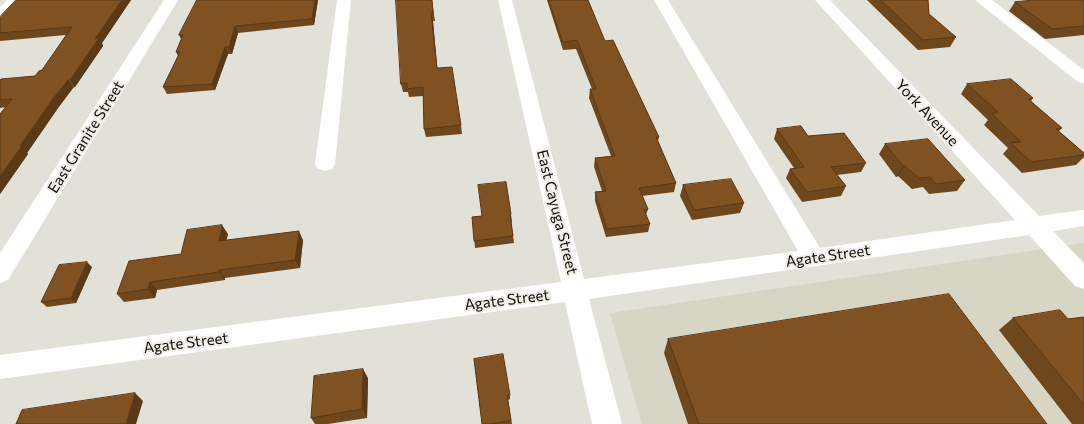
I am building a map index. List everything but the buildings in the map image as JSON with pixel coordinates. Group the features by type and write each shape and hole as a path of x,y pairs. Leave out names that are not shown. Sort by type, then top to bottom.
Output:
{"street":[{"path":"0,16 16,0"},
{"name":"East Granite Street","path":"0,273 171,0"},
{"path":"325,164 344,0"},
{"name":"East Cayuga Street","path":"505,0 608,424"},
{"path":"661,0 814,258"},
{"name":"York Avenue","path":"822,0 1084,279"},
{"path":"982,0 1084,78"},
{"name":"Agate Street","path":"0,367 576,291 1084,218"}],"shaded area":[{"path":"1084,243 1084,424 642,424 610,313"}]}
